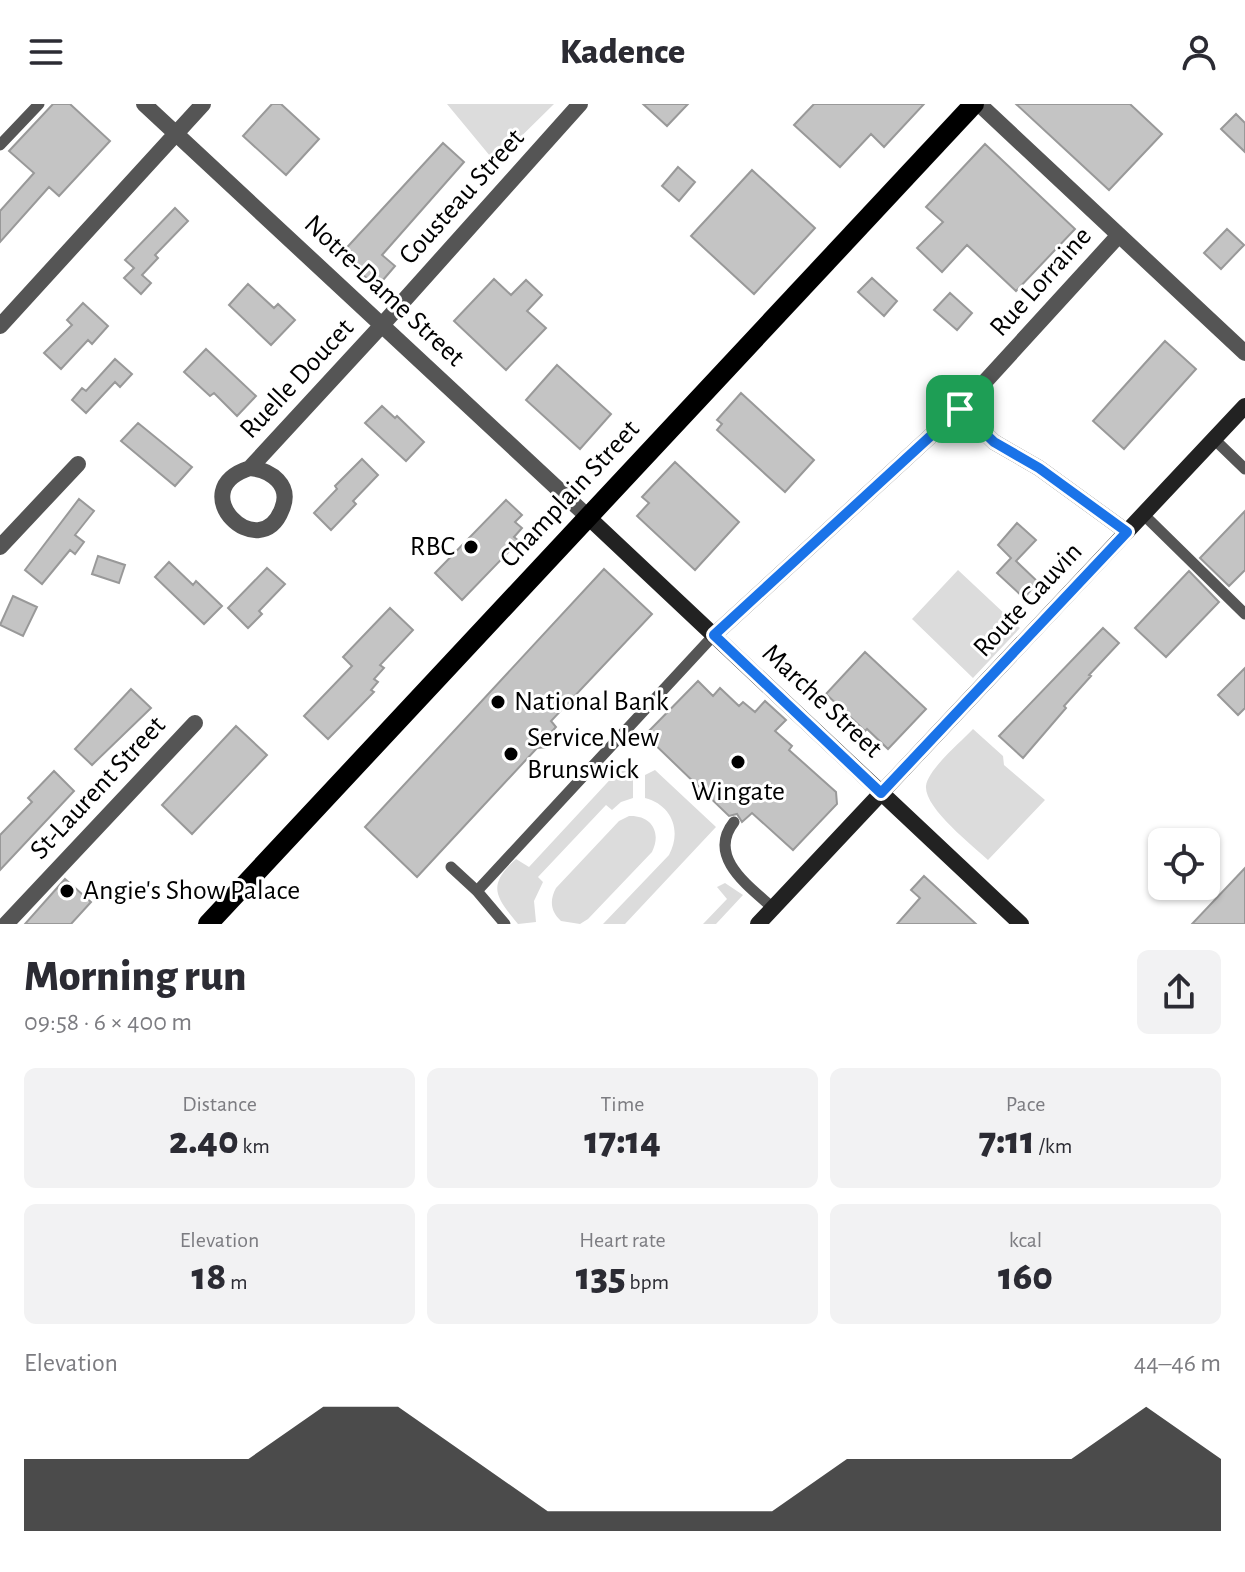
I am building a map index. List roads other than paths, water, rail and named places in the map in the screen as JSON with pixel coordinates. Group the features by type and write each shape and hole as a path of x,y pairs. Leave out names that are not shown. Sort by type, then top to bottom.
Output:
{"main road":[{"name":"Champlain Street","path":"208,924 976,104"}],"street":[{"name":"Notre-Dame Street","path":"144,104 587,516"},
{"path":"0,326 203,104"},
{"name":"Cousteau Street","path":"382,325 580,104"},
{"path":"976,104 1119,235"},
{"name":"Rue Lorraine","path":"714,635 960,409 1119,235 1245,353"},
{"name":"Ruelle Doucet","path":"250,468 382,325"},
{"name":"Route Gauvin","path":"758,924 1245,406"},
{"path":"960,409 994,442 1039,468 1127,532"},
{"path":"0,547 78,464"},
{"name":"Marche Street","path":"587,516 1021,924"},
{"name":"St-Laurent Street","path":"6,924 195,723"}],"lane":[{"path":"0,145 39,104"},
{"path":"1214,439 1245,469"},
{"path":"1143,514 1245,614"},
{"path":"477,891 714,635"},
{"path":"734,822 726,838 728,863 773,908"},
{"path":"451,867 505,924"}],"place":[{"name":"RBC","path":"471,547"},
{"name":"National Bank","path":"498,702"},
{"name":"Service New Brunswick","path":"511,754"},
{"name":"Wingate","path":"738,762"},
{"name":"Angie's Show Palace","path":"67,891"}]}
